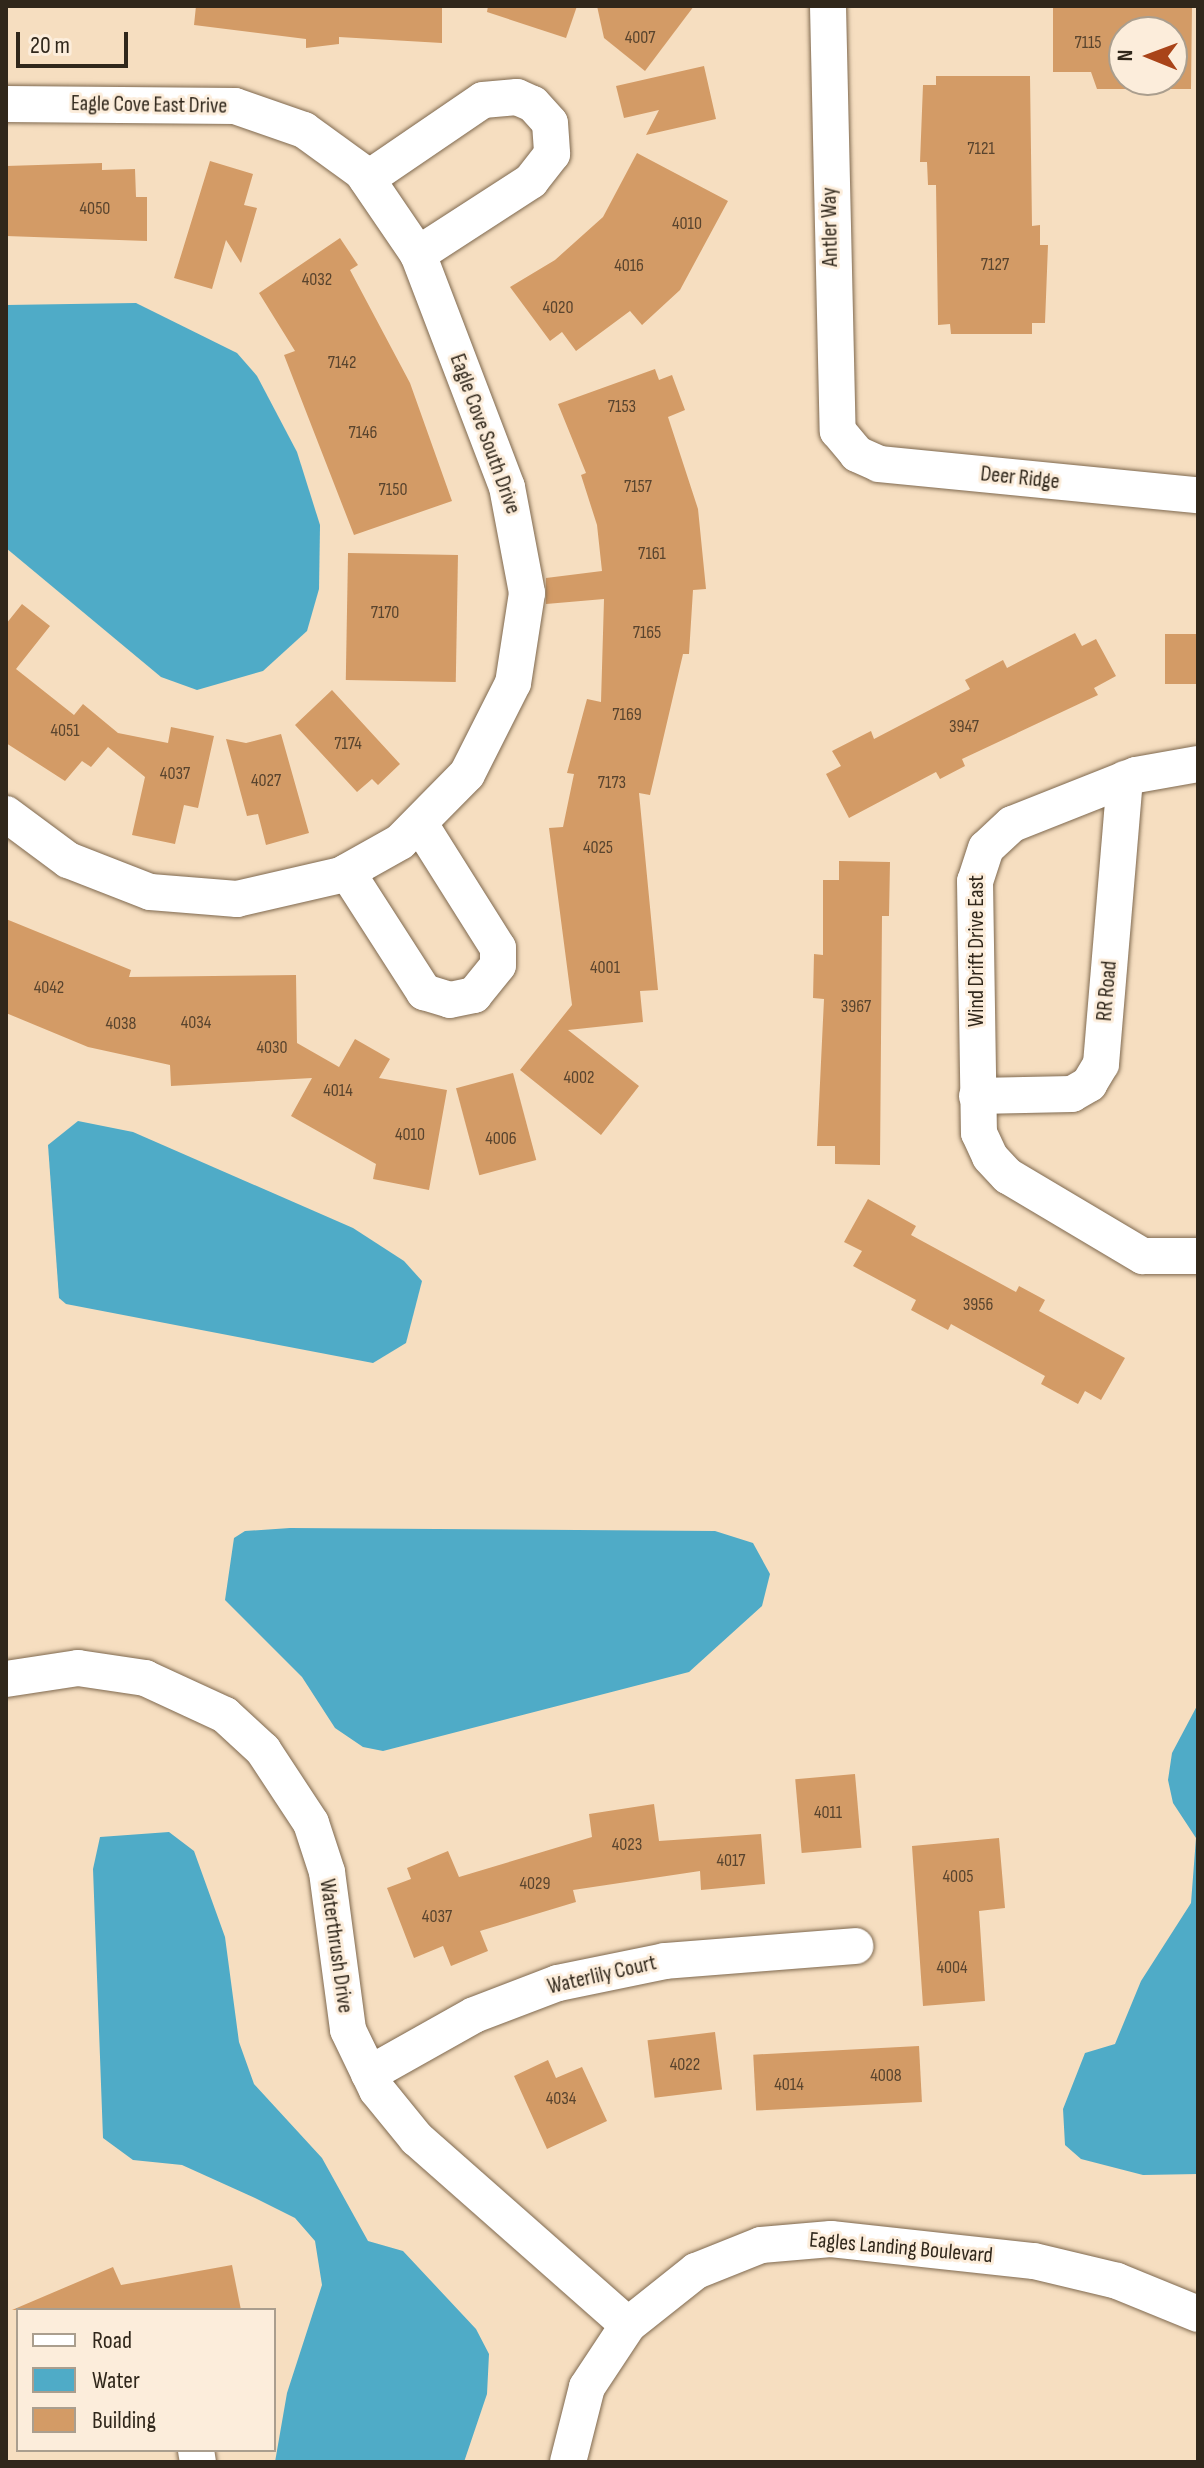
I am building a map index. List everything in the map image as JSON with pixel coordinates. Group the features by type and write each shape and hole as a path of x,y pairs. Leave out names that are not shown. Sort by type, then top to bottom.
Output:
{"street":[{"name":"Antler Way","path":"828,6 833,411 848,444"},
{"path":"367,179 483,100 517,97 533,104 550,123 552,154 537,175 418,254"},
{"name":"Eagle Cove East Drive","path":"6,104 235,106 304,130 367,179"},
{"name":"Eagle Cove South Drive","path":"6,814 93,872 184,898 274,895 347,872 420,824 458,786 493,732 513,683 527,593 507,487 418,254 367,179"},
{"name":"Deer Ridge","path":"848,444 887,465 1198,495"},
{"name":"Wind Drift Drive East","path":"1198,764 1125,779 1012,824 977,864 979,1133 1003,1172 1143,1256 1198,1256"},
{"name":"RR Road","path":"977,1096 1072,1094 1089,1084 1101,1064 1125,779"},
{"path":"347,872 424,992 450,1000 474,995 498,965 498,948 420,824"},
{"name":"Waterthrush Drive","path":"6,1679 78,1668 145,1678 225,1715 263,1750 295,1792 314,1830 327,1872 348,2030 369,2074 417,2139 628,2325"},
{"name":"Waterlily Court","path":"369,2074 474,2015 558,1983 665,1961 855,1946"},
{"name":"Eagles Landing Boulevard","path":"568,2462 587,2387 628,2325 707,2266 761,2245 811,2239 1034,2261 1117,2281 1198,2314"}],"water":[{"path":"136,303 237,353 257,376 297,452 320,525 319,589 307,631 263,671 197,690 161,677 6,548 6,305"},
{"path":"78,1121 133,1132 353,1228 404,1261 422,1281 406,1343 373,1363 66,1304 59,1298 48,1145"},
{"path":"290,1528 715,1531 753,1543 770,1574 762,1606 689,1672 383,1751 363,1747 335,1728 302,1677 225,1600 234,1538 245,1531"},
{"path":"1198,1704 1198,2174 1143,2175 1081,2159 1065,2145 1063,2109 1085,2053 1115,2044 1141,1981 1191,1903 1196,1838 1173,1803 1168,1780 1172,1753"},
{"path":"169,1832 194,1851 225,1937 239,2042 254,2084 322,2158 368,2241 403,2251 476,2329 489,2354 487,2394 464,2462 275,2462 287,2393 322,2285 315,2241 295,2218 255,2198 182,2165 133,2160 103,2138 93,1869 100,1837"}],"building":[{"path":"196,6 442,6 442,43 339,37 339,44 306,48 306,39 194,25"},
{"path":"488,6 577,6 566,38 487,12"},
{"path":"597,6 694,6 645,71 604,38"},
{"path":"1053,6 1192,6 1191,89 1188,89 1188,16 1108,16 1108,89 1097,89 1091,72 1053,72"},
{"path":"704,66 716,119 646,135 659,110 624,118 616,86"},
{"path":"936,76 1030,76 1032,226 1040,225 1040,245 1048,245 1045,323 1032,323 1032,334 951,334 950,324 938,325 936,185 928,185 927,162 920,162 923,85 936,85"},
{"path":"637,153 728,201 680,290 642,325 630,311 576,351 562,332 550,341 510,287 555,260 603,217"},
{"path":"210,161 253,174 244,205 257,208 241,263 226,240 212,289 174,278"},
{"path":"102,163 102,170 135,169 136,197 147,197 147,241 6,236 6,166"},
{"path":"340,238 358,265 350,270 410,383 452,501 354,535 284,355 295,351 259,293"},
{"path":"655,369 659,380 672,375 685,410 668,417 698,509 706,589 693,590 689,654 683,654 650,795 639,793 658,990 640,991 643,1022 568,1030 639,1086 601,1135 520,1070 572,1005 549,828 563,827 574,774 567,773 587,699 601,702 604,599 546,604 546,578 602,571 597,525 581,475 586,473 558,404"},
{"path":"348,553 458,555 456,682 346,680"},
{"path":"22,604 50,626 16,669 74,715 83,704 118,733 168,743 171,727 214,736 198,808 184,805 175,844 132,835 145,777 108,747 91,767 82,761 65,781 6,743 6,624"},
{"path":"1075,633 1082,646 1096,639 1116,676 1094,688 1098,695 962,759 965,766 940,779 936,772 849,818 826,774 841,766 832,751 871,731 874,739 970,689 965,680 1003,660 1007,668"},
{"path":"1165,634 1198,634 1198,684 1165,684"},
{"path":"332,690 400,764 378,785 372,779 357,792 295,725"},
{"path":"281,734 309,833 266,845 258,814 247,816 226,739 246,743"},
{"path":"839,861 890,862 889,916 882,916 880,1165 835,1164 835,1146 817,1146 824,999 813,998 814,954 823,955 823,880 839,880"},
{"path":"6,919 131,970 129,977 296,975 297,1043 339,1067 355,1039 390,1059 379,1078 447,1090 429,1190 373,1179 376,1164 291,1116 312,1078 171,1086 170,1065 88,1047 6,1013"},
{"path":"513,1073 536,1160 479,1175 456,1088"},
{"path":"868,1199 916,1226 911,1235 1016,1292 1019,1286 1045,1300 1039,1311 1125,1358 1101,1400 1085,1391 1078,1404 1041,1384 1045,1376 951,1324 948,1330 911,1310 916,1300 853,1266 862,1251 844,1242"},
{"path":"855,1774 861,1848 802,1853 795,1779"},
{"path":"654,1804 659,1841 761,1834 765,1884 701,1890 700,1871 573,1890 576,1902 480,1931 488,1951 451,1966 443,1946 414,1958 387,1888 411,1879 407,1868 448,1851 459,1877 592,1837 589,1814"},
{"path":"999,1838 1005,1908 979,1911 985,2001 923,2006 912,1846"},
{"path":"715,2032 722,2090 655,2098 648,2040"},
{"path":"919,2046 922,2102 756,2111 753,2055"},
{"path":"548,2060 556,2078 582,2067 607,2121 547,2149 514,2076"},
{"path":"232,2265 241,2308 17,2308 113,2267 121,2285"}]}
